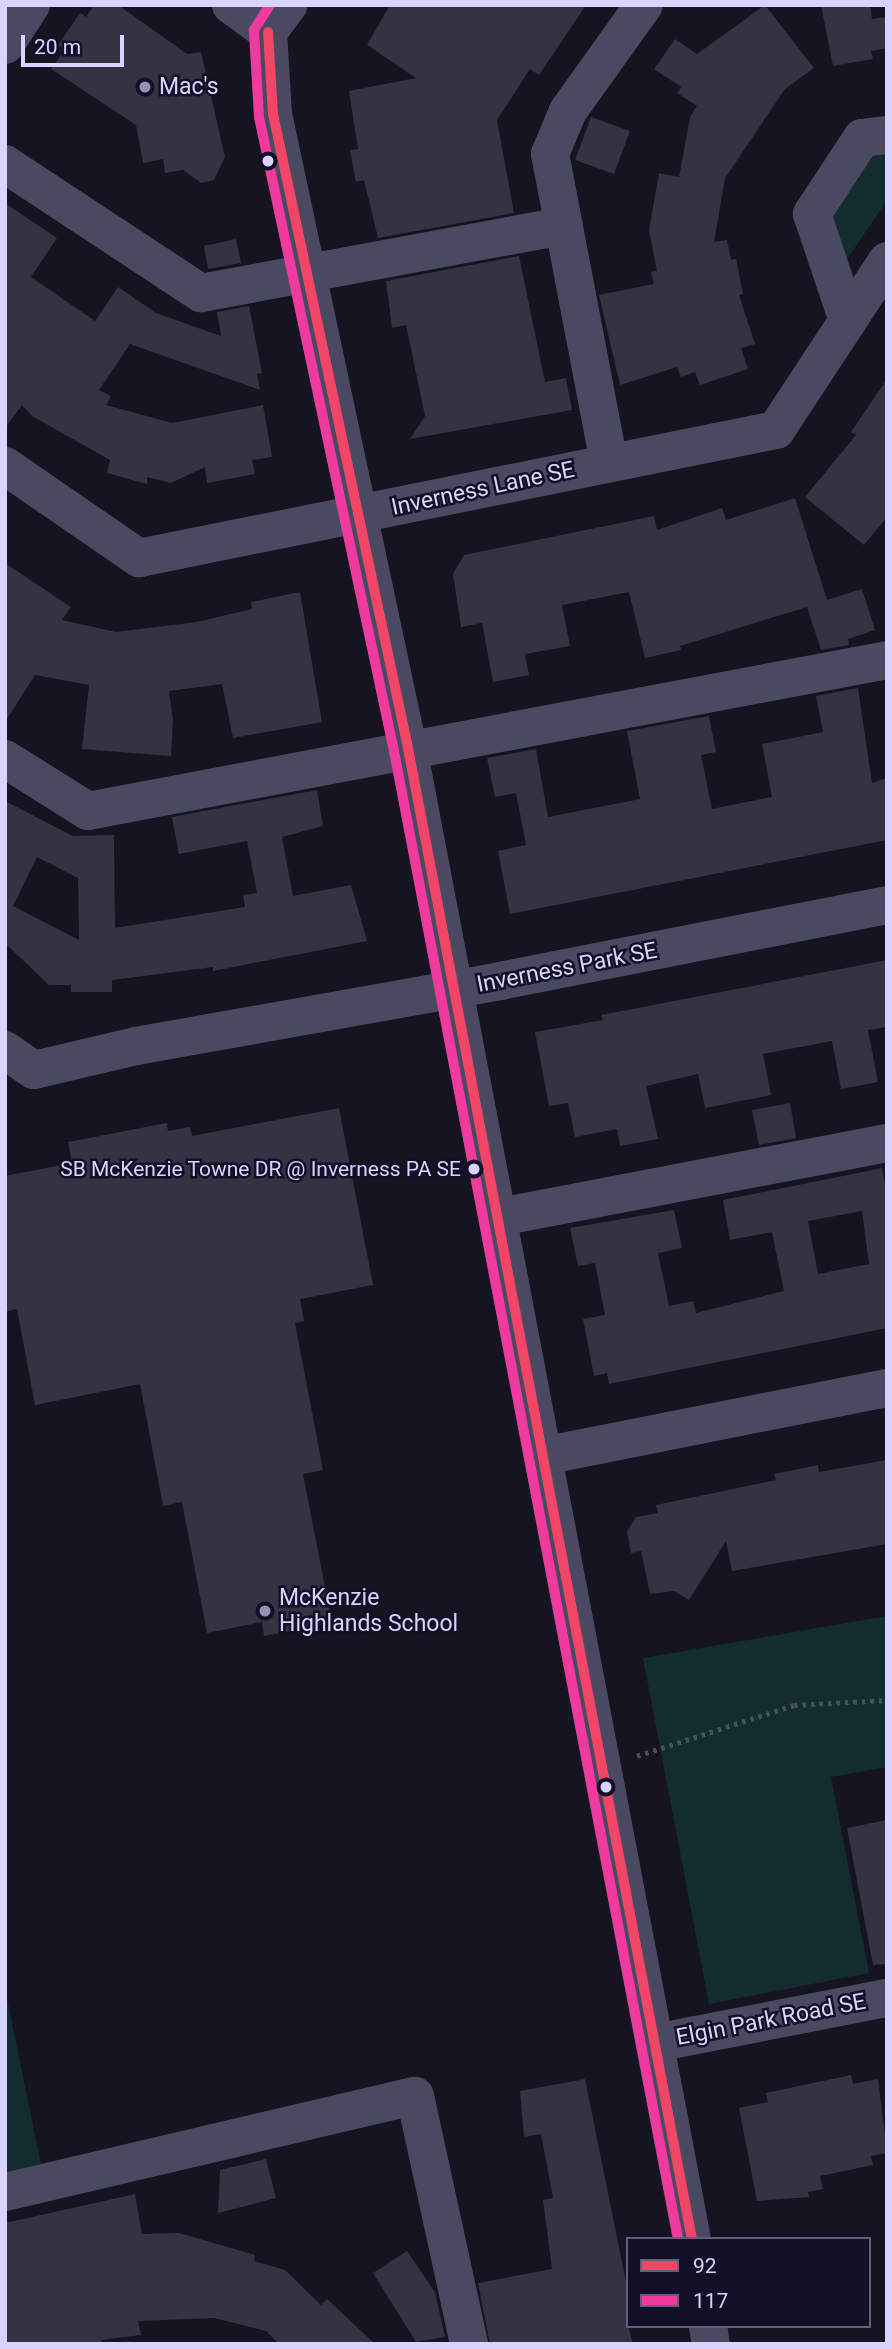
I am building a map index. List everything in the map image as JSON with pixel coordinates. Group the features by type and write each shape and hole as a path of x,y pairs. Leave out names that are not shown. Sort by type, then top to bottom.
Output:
{"street":[{"path":"5,44 31,5"},
{"path":"231,5 278,19 272,114 408,748 692,2237"},
{"path":"609,463 550,154 568,111 644,5"},
{"path":"848,321 812,214 862,138 887,135"},
{"path":"5,164 201,293 564,226"},
{"name":"Inverness Lane SE","path":"5,466 139,558 776,430 887,261"},
{"path":"5,759 88,811 408,748 887,660"},
{"name":"Inverness Park SE","path":"5,1050 34,1070 136,1046 398,996 452,990 887,905"},
{"path":"499,1217 887,1143"},
{"path":"543,1456 887,1388"},
{"name":"Elgin Park Road SE","path":"655,2043 887,1998"},
{"path":"5,2192 415,2096 469,2344"}],"path":[{"path":"601,1762 655,1753 794,1705 887,1700"}],"green space":[{"path":"887,135 887,200 834,279 812,214"},
{"path":"887,1616 887,1767 831,1777 869,1973 709,2004 643,1658"},
{"path":"5,1989 42,2169 5,2178"}],"building":[{"name":"Mac's","path":"94,5 118,5 187,54 201,52 225,157 214,180 201,183 183,170 165,173 163,159 143,163 136,125 51,69 64,50 58,45 80,13 86,17"},
{"path":"390,5 586,5 539,75 530,69 497,120 514,213 378,238 364,180 356,182 350,150 358,149 349,91 416,78 367,45"},
{"path":"765,5 814,68 785,89 725,178 714,242 727,240 731,260 736,259 743,294 739,295 755,344 741,348 748,369 700,385 695,372 681,377 677,367 620,385 599,295 654,284 651,272 657,271 649,230 659,173 679,177 690,117 697,106 677,93 681,87 654,69 675,39 697,54"},
{"path":"821,5 870,5 872,19 887,17 887,48 871,51 873,59 833,66"},
{"path":"591,117 630,131 614,174 575,160"},
{"path":"5,203 57,238 31,277 95,321 118,287 156,313 221,336 217,312 249,306 262,373 257,374 260,390 130,344 99,390 111,396 106,405 172,423 263,405 272,457 252,460 255,474 207,483 205,467 171,483 147,477 147,484 107,473 110,460 32,416 22,405 5,428"},
{"path":"236,239 241,263 208,269 204,246"},
{"path":"519,256 545,382 566,378 572,410 410,439 425,416 406,325 392,328 386,281"},
{"path":"887,379 887,517 864,545 805,497 856,435 851,432"},
{"path":"795,498 827,600 862,589 875,630 848,639 849,645 821,650 807,607 680,646 681,650 645,658 629,592 562,605 570,646 525,654 529,675 493,682 482,623 461,627 453,574 464,555 654,516 657,530 722,508 726,520"},
{"path":"5,563 71,607 62,620 116,632 197,622 252,609 251,602 300,592 322,722 233,738 222,684 169,691 173,720 171,756 82,749 89,685 35,675 5,722"},
{"path":"858,688 872,783 887,778 887,840 510,914 498,851 526,845 516,793 495,797 487,758 536,749 548,817 640,799 627,731 709,716 716,752 701,755 712,809 772,797 762,744 823,732 816,696"},
{"path":"317,790 323,826 282,837 293,896 351,885 367,941 213,971 213,967 112,980 112,992 71,992 71,985 49,985 5,943 5,801 73,836 114,835 115,928 245,907 243,895 257,893 247,841 179,854 172,817","holes":["37,857 78,878 79,940 13,906"]},
{"path":"887,960 887,1027 868,1030 878,1082 841,1089 832,1041 763,1054 771,1095 705,1108 698,1074 646,1086 658,1139 620,1146 617,1129 575,1137 568,1103 549,1106 535,1032 603,1020 601,1015"},
{"path":"790,1103 796,1138 759,1145 752,1110"},
{"path":"339,1108 373,1285 300,1299 304,1321 295,1323 323,1470 303,1474 332,1623 264,1636 262,1622 207,1633 182,1502 163,1506 140,1384 35,1405 17,1309 5,1312 5,1176 72,1163 68,1142 167,1123 168,1131 190,1127 192,1136"},
{"path":"882,1168 887,1197 887,1328 609,1384 607,1373 594,1376 583,1319 605,1315 595,1263 578,1266 570,1228 674,1210 682,1248 658,1253 669,1306 693,1301 696,1313 784,1291 772,1232 730,1240 723,1200","holes":["862,1211 869,1264 818,1274 808,1221"]},
{"path":"887,1460 887,1544 732,1571 726,1541 689,1600 674,1591 650,1594 641,1551 631,1553 627,1531 636,1517 658,1513 656,1505 776,1480 774,1474 818,1465 819,1472"},
{"path":"887,1820 887,1964 873,1965 847,1828"},
{"path":"851,2075 853,2084 878,2079 887,2153 871,2156 873,2165 820,2176 823,2189 808,2192 809,2197 757,2201 739,2108 768,2102 766,2093"},
{"path":"585,2079 626,2282 626,2328 629,2328 633,2344 490,2344 478,2283 552,2269 543,2200 553,2198 541,2134 524,2137 520,2091"},
{"path":"266,2159 276,2198 218,2213 220,2170"},
{"path":"135,2194 142,2234 179,2233 255,2255 254,2261 285,2270 321,2305 327,2299 375,2344 279,2344 266,2331 214,2318 138,2321 141,2335 101,2340 102,2344 5,2344 5,2223"},
{"path":"407,2251 435,2292 445,2337 416,2342 373,2273"}],"transit line":[{"name":"117","path":"270,5 254,30 259,117 394,751 678,2237"},
{"name":"92","path":"268,32 273,114 408,748 692,2237"}],"place":[{"name":"Mac's","path":"145,87"},
{"name":"SB McKenzie Towne DR @ Inverness PA SE","path":"474,1169"},
{"name":"McKenzie Highlands School","path":"265,1611"}]}
